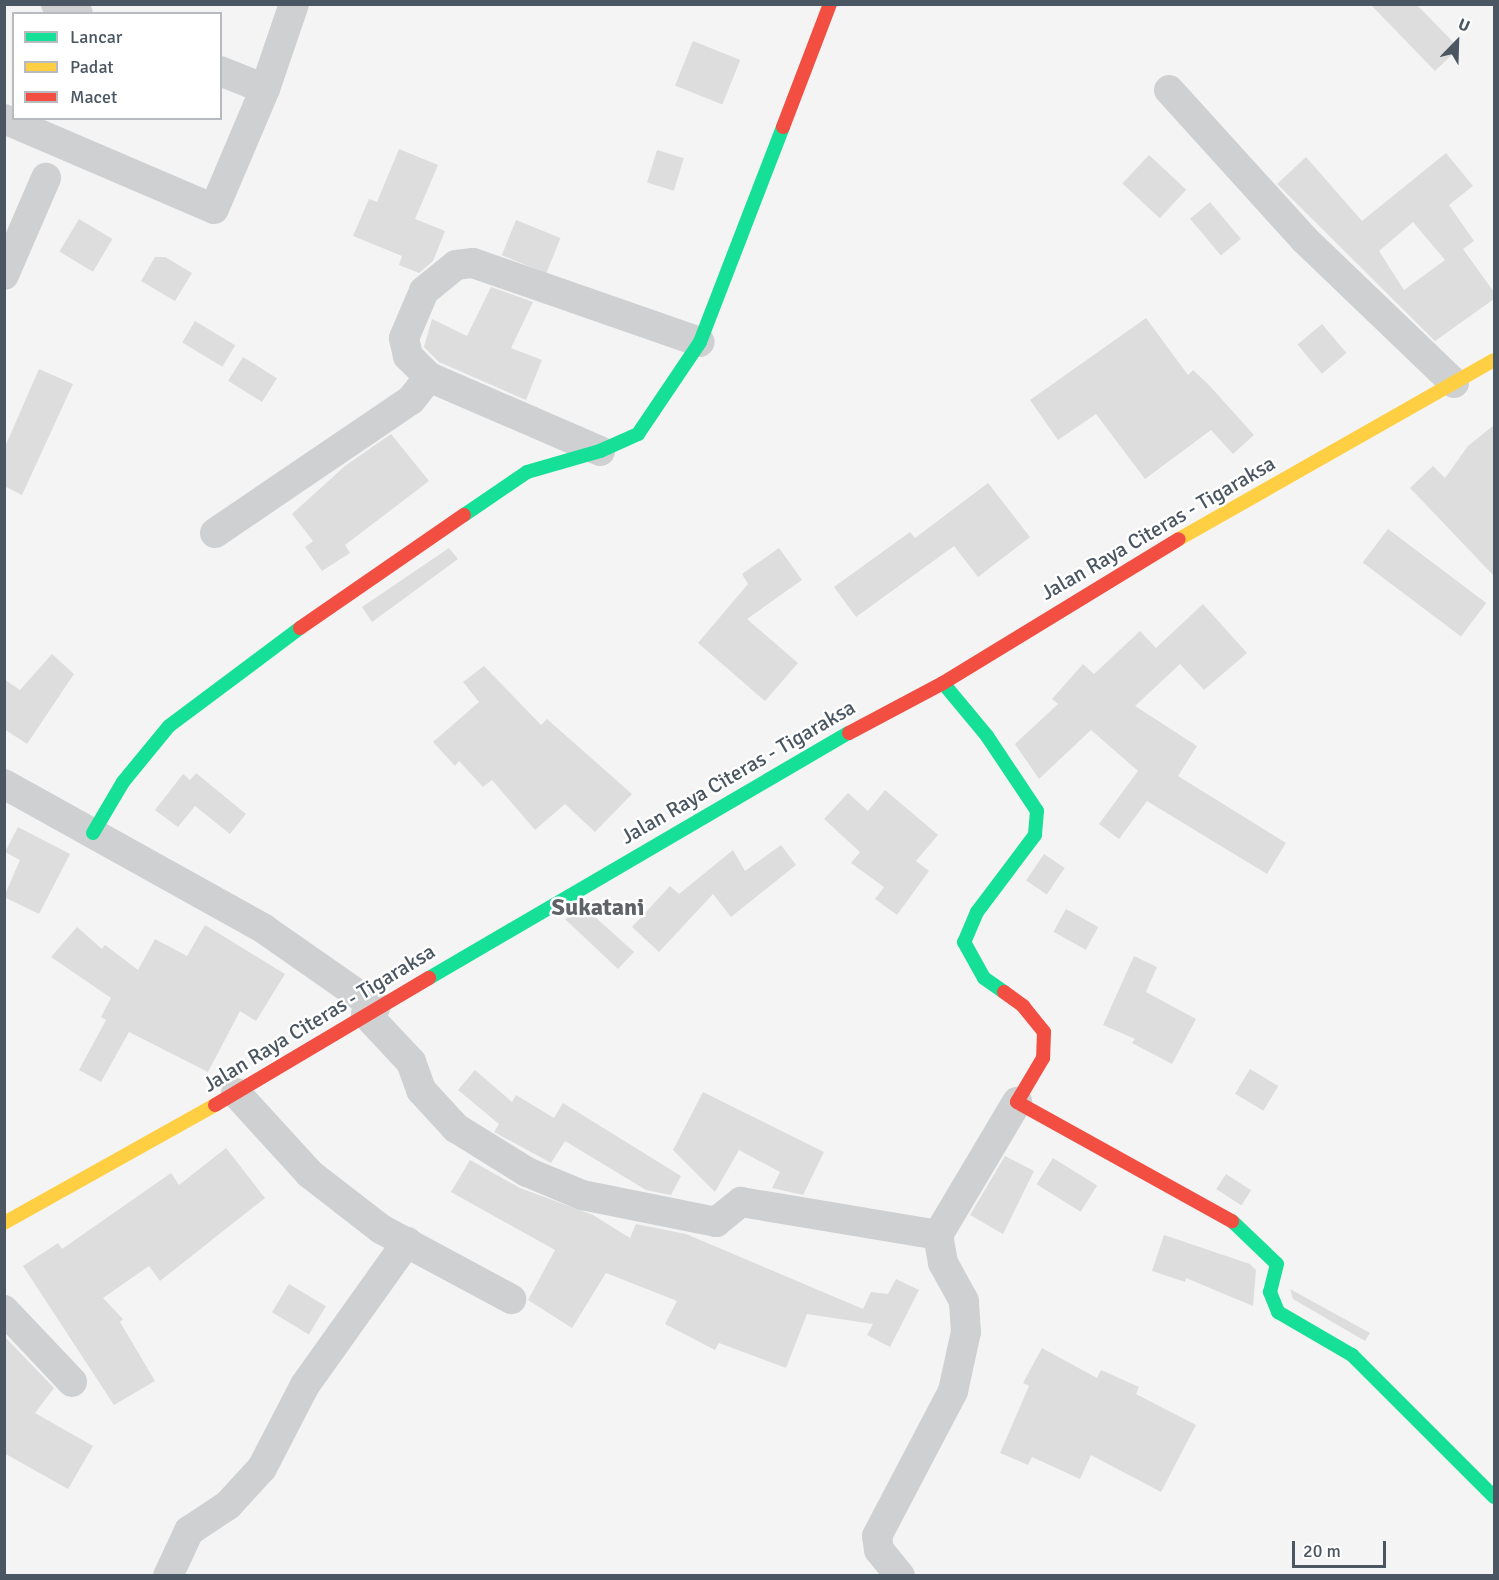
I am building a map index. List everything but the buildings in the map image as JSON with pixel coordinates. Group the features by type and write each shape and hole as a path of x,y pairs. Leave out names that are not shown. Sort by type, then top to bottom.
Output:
{"street":[{"path":"56,4 74,12"},
{"path":"4,119 214,209 265,89 294,4"},
{"path":"93,833 147,749 178,719 326,609 527,472 600,451 638,434 700,342 830,4"},
{"path":"222,72 265,89"},
{"path":"1169,90 1304,239 1454,382"},
{"path":"4,275 46,178"},
{"path":"600,451 429,377 408,356 404,338 409,317 424,291 456,265 473,263 700,342"},
{"name":"Jalan Raya Citeras - Tigaraksa","path":"4,1223 236,1093 371,1010 796,760 943,683 1087,592 1494,360"},
{"path":"215,533 411,400 429,377"},
{"path":"900,1575 879,1550 878,1536 949,1401 966,1332 964,1301 943,1263 938,1235 1043,1058 1044,1032 1023,1006 984,978 964,942 977,912 1035,835 1037,811 987,736 943,683"},
{"path":"4,784 316,961 371,1010 411,1062 421,1090 456,1128 527,1172 582,1195 716,1222 741,1202 938,1235"},
{"path":"236,1093 310,1174 407,1242 511,1299"},
{"path":"1017,1102 1183,1189 1225,1215 1277,1264 1270,1292 1278,1312 1352,1355 1494,1497"},
{"path":"168,1575 189,1532 228,1505 262,1468 305,1385 407,1242"},
{"path":"4,1310 72,1382"}],"traffic: fast":[{"path":"464,515 527,472 600,451 638,434 700,342 783,127"},
{"path":"93,833 123,782 169,726 300,628"},
{"path":"943,683 987,736 1037,811 1035,835 977,912 964,942 984,978 1004,992"},
{"path":"429,978 849,733"},
{"path":"1232,1221 1277,1264 1270,1292 1278,1312 1352,1355 1494,1497"}],"traffic: slow":[{"path":"1179,539 1494,360"},
{"path":"4,1223 215,1105"}],"traffic: jam":[{"path":"783,127 830,4"},
{"path":"300,628 464,515"},
{"path":"849,733 943,683 1179,539"},
{"path":"215,1105 429,978"},
{"path":"1004,992 1023,1006 1044,1032 1043,1058 1017,1102 1232,1221"}],"district":[{"name":"Sukatani","path":"598,908"}]}
